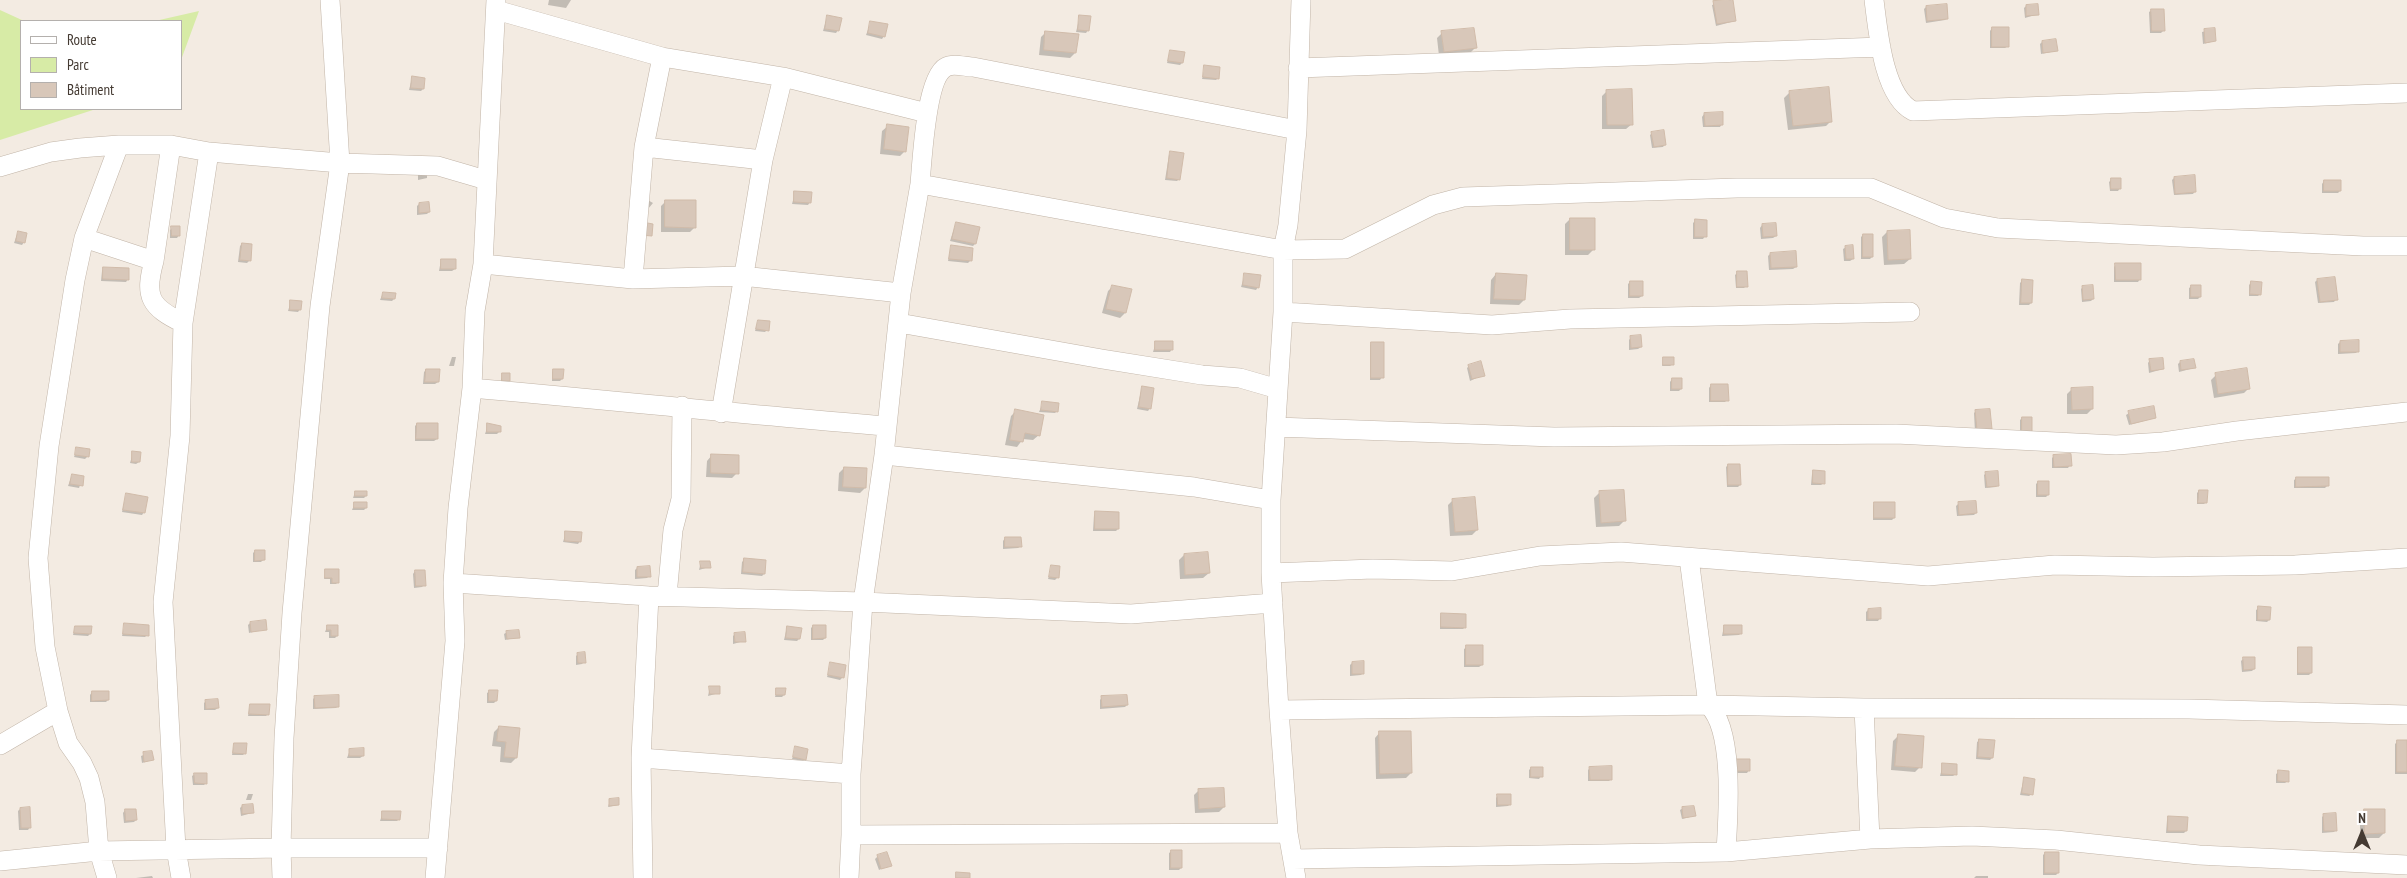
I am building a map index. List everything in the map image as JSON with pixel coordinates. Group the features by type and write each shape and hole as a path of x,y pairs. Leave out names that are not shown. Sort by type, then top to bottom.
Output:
{"street":[{"path":"282,878 284,738 292,604 320,306 340,163 330,0"},
{"path":"1296,878 1288,833 1279,710 1271,573 1271,500 1283,312 1283,250 1288,226 1297,130 1301,0"},
{"path":"1874,0 1881,47 1895,93 1904,106 1912,111 2407,93"},
{"path":"435,878 455,641 453,583 458,508 472,388 475,311 483,264 496,5 662,57 783,78 927,113"},
{"path":"1298,68 1881,47"},
{"path":"633,279 644,147 662,57"},
{"path":"849,878 851,774 863,602 884,455 901,293 920,184 927,113 934,86 942,70 951,65 973,67 1297,130"},
{"path":"721,413 742,276 763,160 783,78"},
{"path":"0,167 51,152 119,145 171,145 209,152 340,163 438,166 486,180"},
{"path":"107,878 99,851 95,802 88,778 82,763 68,743 58,711 45,647 38,558 57,390 75,280 84,238 119,145"},
{"path":"171,145 154,261 150,276 150,292 153,304 163,313 183,323"},
{"path":"644,147 763,160"},
{"path":"180,878 176,849 163,602 180,436 183,323 209,152"},
{"path":"920,184 1283,250 1345,249 1433,205 1463,197 1737,188 1871,188 1944,218 1998,228 2364,246 2407,246"},
{"path":"84,238 154,261"},
{"path":"483,264 633,279 742,276 901,293"},
{"path":"1283,312 1492,325 1570,319 1910,312"},
{"path":"899,323 1148,366 1240,378 1278,389"},
{"path":"472,388 682,406 721,413 886,426"},
{"path":"643,878 641,758 658,596 681,499 682,406"},
{"path":"1276,427 1554,437 1896,434 2116,445 2163,442 2237,431 2407,412"},
{"path":"884,455 1194,487 1271,500"},
{"path":"1271,573 1373,569 1452,571 1540,556 1621,552 1928,576 2055,565 2152,568 2285,566 2407,558"},
{"path":"1690,558 1708,705 1718,717 1723,739 1729,795 1726,852"},
{"path":"453,583 658,596 863,602 1131,614 1273,603"},
{"path":"1279,710 1708,705 1864,708 2052,707 2407,715"},
{"path":"1864,708 1870,838"},
{"path":"0,745 58,711"},
{"path":"641,758 851,774"},
{"path":"851,836 1288,833"},
{"path":"1292,859 1726,852 1870,838 1972,836 2056,840 2199,855 2407,865"},
{"path":"0,861 99,851 438,848"}],"green space":[{"path":"0,10 22,20 20,20 20,110 93,110 0,140"},
{"path":"199,11 182,57 182,20 159,20"}],"building":[{"path":"1733,0 1736,21 1717,24 1713,1"},
{"path":"1947,4 1948,19 1927,21 1926,6"},
{"path":"2038,4 2039,15 2026,16 2026,5"},
{"path":"2151,9 2164,9 2165,31 2152,31"},
{"path":"827,15 842,18 839,31 825,29"},
{"path":"1079,15 1091,16 1089,31 1078,30"},
{"path":"870,21 888,24 885,37 868,33"},
{"path":"1992,27 2009,27 2009,47 1992,47"},
{"path":"1474,28 1477,48 1444,52 1441,31"},
{"path":"2215,28 2216,41 2205,43 2204,29"},
{"path":"1045,31 1079,34 1076,53 1044,50"},
{"path":"2056,39 2058,51 2043,53 2042,41"},
{"path":"1170,50 1185,52 1183,63 1168,61"},
{"path":"1204,65 1220,67 1219,79 1203,77"},
{"path":"412,76 425,78 424,89 411,88"},
{"path":"1829,87 1832,122 1793,126 1789,91"},
{"path":"1632,89 1633,125 1607,125 1606,90"},
{"path":"1723,112 1723,125 1705,126 1704,113"},
{"path":"887,124 909,127 906,152 884,149"},
{"path":"1664,130 1666,145 1654,147 1651,132"},
{"path":"1170,151 1184,153 1180,180 1167,178"},
{"path":"2195,175 2196,192 2175,194 2174,177"},
{"path":"2111,178 2121,178 2121,189 2111,189"},
{"path":"2324,180 2341,180 2341,191 2324,191"},
{"path":"794,191 812,192 811,203 794,202"},
{"path":"665,200 696,200 696,228 665,227"},
{"path":"429,202 430,212 419,213 419,203"},
{"path":"1570,218 1595,218 1595,250 1570,250"},
{"path":"1695,219 1707,220 1707,237 1695,237"},
{"path":"642,222 653,224 652,236 640,235"},
{"path":"956,222 980,227 976,244 952,239"},
{"path":"1776,223 1777,236 1763,237 1762,224"},
{"path":"171,226 180,226 180,236 172,236"},
{"path":"1910,230 1911,259 1888,260 1887,231"},
{"path":"18,231 27,233 25,243 16,241"},
{"path":"1863,234 1873,234 1873,257 1863,257"},
{"path":"242,243 252,244 251,261 240,260"},
{"path":"951,245 973,248 972,261 949,259"},
{"path":"1853,245 1854,259 1846,259 1845,246"},
{"path":"1796,251 1797,267 1771,268 1770,253"},
{"path":"441,259 456,259 456,269 441,269"},
{"path":"2115,263 2141,263 2141,280 2116,280"},
{"path":"103,267 129,268 129,280 103,279"},
{"path":"1737,271 1747,271 1748,287 1737,287"},
{"path":"1244,273 1261,275 1259,288 1243,285"},
{"path":"1496,273 1527,275 1525,300 1494,299"},
{"path":"2335,277 2338,300 2320,302 2317,279"},
{"path":"2022,279 2033,280 2032,303 2021,303"},
{"path":"1630,281 1643,281 1643,296 1630,296"},
{"path":"2251,281 2262,282 2261,295 2250,294"},
{"path":"1112,285 1132,289 1126,313 1106,309"},
{"path":"2093,285 2094,299 2083,300 2082,286"},
{"path":"2191,285 2201,285 2201,297 2191,297"},
{"path":"383,292 396,293 395,299 382,298"},
{"path":"290,300 302,301 301,310 290,310"},
{"path":"758,320 770,321 769,331 756,329"},
{"path":"1641,335 1642,347 1631,348 1630,336"},
{"path":"2359,340 2359,352 2340,352 2340,341"},
{"path":"1155,341 1173,341 1173,350 1155,350"},
{"path":"1371,342 1384,342 1384,378 1371,378"},
{"path":"1663,357 1674,357 1674,365 1663,365"},
{"path":"2163,358 2164,369 2151,371 2149,359"},
{"path":"2194,359 2196,368 2181,370 2180,361"},
{"path":"1481,361 1485,376 1472,379 1468,365"},
{"path":"2247,368 2250,389 2218,394 2215,373"},
{"path":"426,369 440,369 439,382 425,382"},
{"path":"553,369 564,369 563,379 553,379"},
{"path":"502,373 510,373 510,381 502,381"},
{"path":"1672,378 1682,378 1682,389 1672,389"},
{"path":"1711,384 1728,384 1729,401 1711,401"},
{"path":"1142,386 1154,388 1151,409 1139,407"},
{"path":"2093,387 2093,409 2072,410 2071,388"},
{"path":"1042,401 1059,403 1058,412 1041,410"},
{"path":"2154,406 2156,418 2131,424 2128,411"},
{"path":"1015,409 1044,415 1040,436 1025,433 1023,442 1010,440"},
{"path":"1990,409 1992,429 1977,430 1975,410"},
{"path":"2022,417 2032,417 2032,432 2022,432"},
{"path":"417,423 438,423 438,439 416,439"},
{"path":"487,423 501,426 501,432 487,432"},
{"path":"76,447 90,449 89,457 75,455"},
{"path":"132,451 141,452 140,462 132,462"},
{"path":"711,454 739,455 739,474 711,473"},
{"path":"2071,454 2072,466 2054,467 2053,455"},
{"path":"1728,464 1740,464 1741,485 1728,485"},
{"path":"844,467 867,468 866,488 843,487"},
{"path":"1813,470 1825,471 1825,484 1813,483"},
{"path":"1998,471 1999,486 1987,487 1985,472"},
{"path":"72,474 84,476 83,486 70,484"},
{"path":"2296,477 2329,477 2329,486 2296,487"},
{"path":"2038,481 2049,481 2049,495 2038,495"},
{"path":"1624,490 1626,521 1601,523 1599,491"},
{"path":"2199,490 2208,490 2207,503 2198,503"},
{"path":"355,491 367,491 367,496 355,496"},
{"path":"126,493 148,497 145,513 123,510"},
{"path":"1475,497 1478,530 1455,532 1452,499"},
{"path":"1976,501 1977,513 1959,515 1958,502"},
{"path":"354,502 367,502 367,508 354,508"},
{"path":"1874,502 1895,502 1895,518 1874,518"},
{"path":"1095,511 1119,512 1119,529 1095,529"},
{"path":"565,531 582,532 581,542 565,541"},
{"path":"1005,537 1021,537 1022,547 1005,547"},
{"path":"255,550 265,550 265,560 255,561"},
{"path":"1208,552 1210,573 1185,575 1184,554"},
{"path":"744,558 766,560 765,574 743,572"},
{"path":"700,561 710,561 711,568 701,568"},
{"path":"1051,565 1060,566 1059,578 1049,577"},
{"path":"650,566 651,577 637,577 637,567"},
{"path":"325,569 339,569 339,583 332,583 332,578 325,578"},
{"path":"415,570 425,570 426,586 416,586"},
{"path":"2258,606 2271,607 2270,620 2258,620"},
{"path":"1881,608 1881,619 1868,619 1868,609"},
{"path":"1441,613 1466,614 1466,628 1441,627"},
{"path":"266,620 267,630 251,632 250,622"},
{"path":"124,623 149,625 149,636 123,634"},
{"path":"327,625 338,625 338,636 331,636 331,630 327,630"},
{"path":"813,625 826,625 826,638 813,639"},
{"path":"1724,625 1742,625 1742,634 1724,634"},
{"path":"75,626 92,626 91,634 74,633"},
{"path":"787,626 802,628 800,639 786,638"},
{"path":"519,630 520,638 507,639 506,631"},
{"path":"745,632 746,642 735,642 734,633"},
{"path":"1466,645 1483,645 1483,665 1466,665"},
{"path":"2298,647 2312,647 2312,673 2298,673"},
{"path":"585,652 586,663 578,663 577,653"},
{"path":"2243,657 2255,657 2255,669 2244,670"},
{"path":"1364,661 1364,674 1352,674 1352,662"},
{"path":"830,662 846,665 844,678 828,675"},
{"path":"709,686 720,686 720,694 710,694"},
{"path":"776,688 786,688 785,695 776,695"},
{"path":"489,690 498,690 497,701 489,701"},
{"path":"92,691 109,691 109,700 92,701"},
{"path":"339,695 339,707 315,708 314,696"},
{"path":"1127,695 1128,705 1102,707 1101,696"},
{"path":"218,699 219,708 206,709 205,700"},
{"path":"250,704 270,704 269,715 249,714"},
{"path":"499,726 520,728 517,758 504,757 506,742 497,741"},
{"path":"1379,731 1411,731 1412,773 1380,774"},
{"path":"1898,734 1924,736 1922,768 1895,766"},
{"path":"1979,739 1995,740 1993,758 1978,757"},
{"path":"2397,740 2407,740 2407,772 2397,772"},
{"path":"234,743 247,743 246,754 233,753"},
{"path":"795,746 808,749 806,760 793,757"},
{"path":"364,748 364,756 349,756 349,749"},
{"path":"152,751 154,760 144,762 143,752"},
{"path":"1729,759 1750,759 1750,771 1729,771"},
{"path":"1942,763 1957,764 1957,775 1942,774"},
{"path":"1612,766 1612,780 1590,780 1589,767"},
{"path":"1531,767 1543,767 1543,777 1531,777"},
{"path":"2278,770 2289,771 2289,782 2278,781"},
{"path":"194,773 207,773 207,784 195,783"},
{"path":"2024,777 2035,779 2033,795 2022,793"},
{"path":"1224,788 1225,807 1199,809 1198,789"},
{"path":"1497,794 1511,794 1511,805 1498,805"},
{"path":"619,798 619,805 609,806 609,799"},
{"path":"253,804 254,813 242,814 242,805"},
{"path":"1694,806 1696,816 1683,818 1682,807"},
{"path":"30,807 31,828 21,828 20,808"},
{"path":"125,809 136,809 137,820 126,821"},
{"path":"2364,809 2385,809 2385,833 2365,834"},
{"path":"382,811 401,811 400,820 382,819"},
{"path":"2336,813 2337,831 2324,831 2323,814"},
{"path":"2168,816 2188,817 2187,831 2168,831"},
{"path":"1171,850 1182,850 1182,868 1171,868"},
{"path":"887,852 892,866 881,869 877,855"},
{"path":"2045,852 2059,852 2059,873 2045,873"},
{"path":"956,872 970,873 970,878 956,878"}]}
